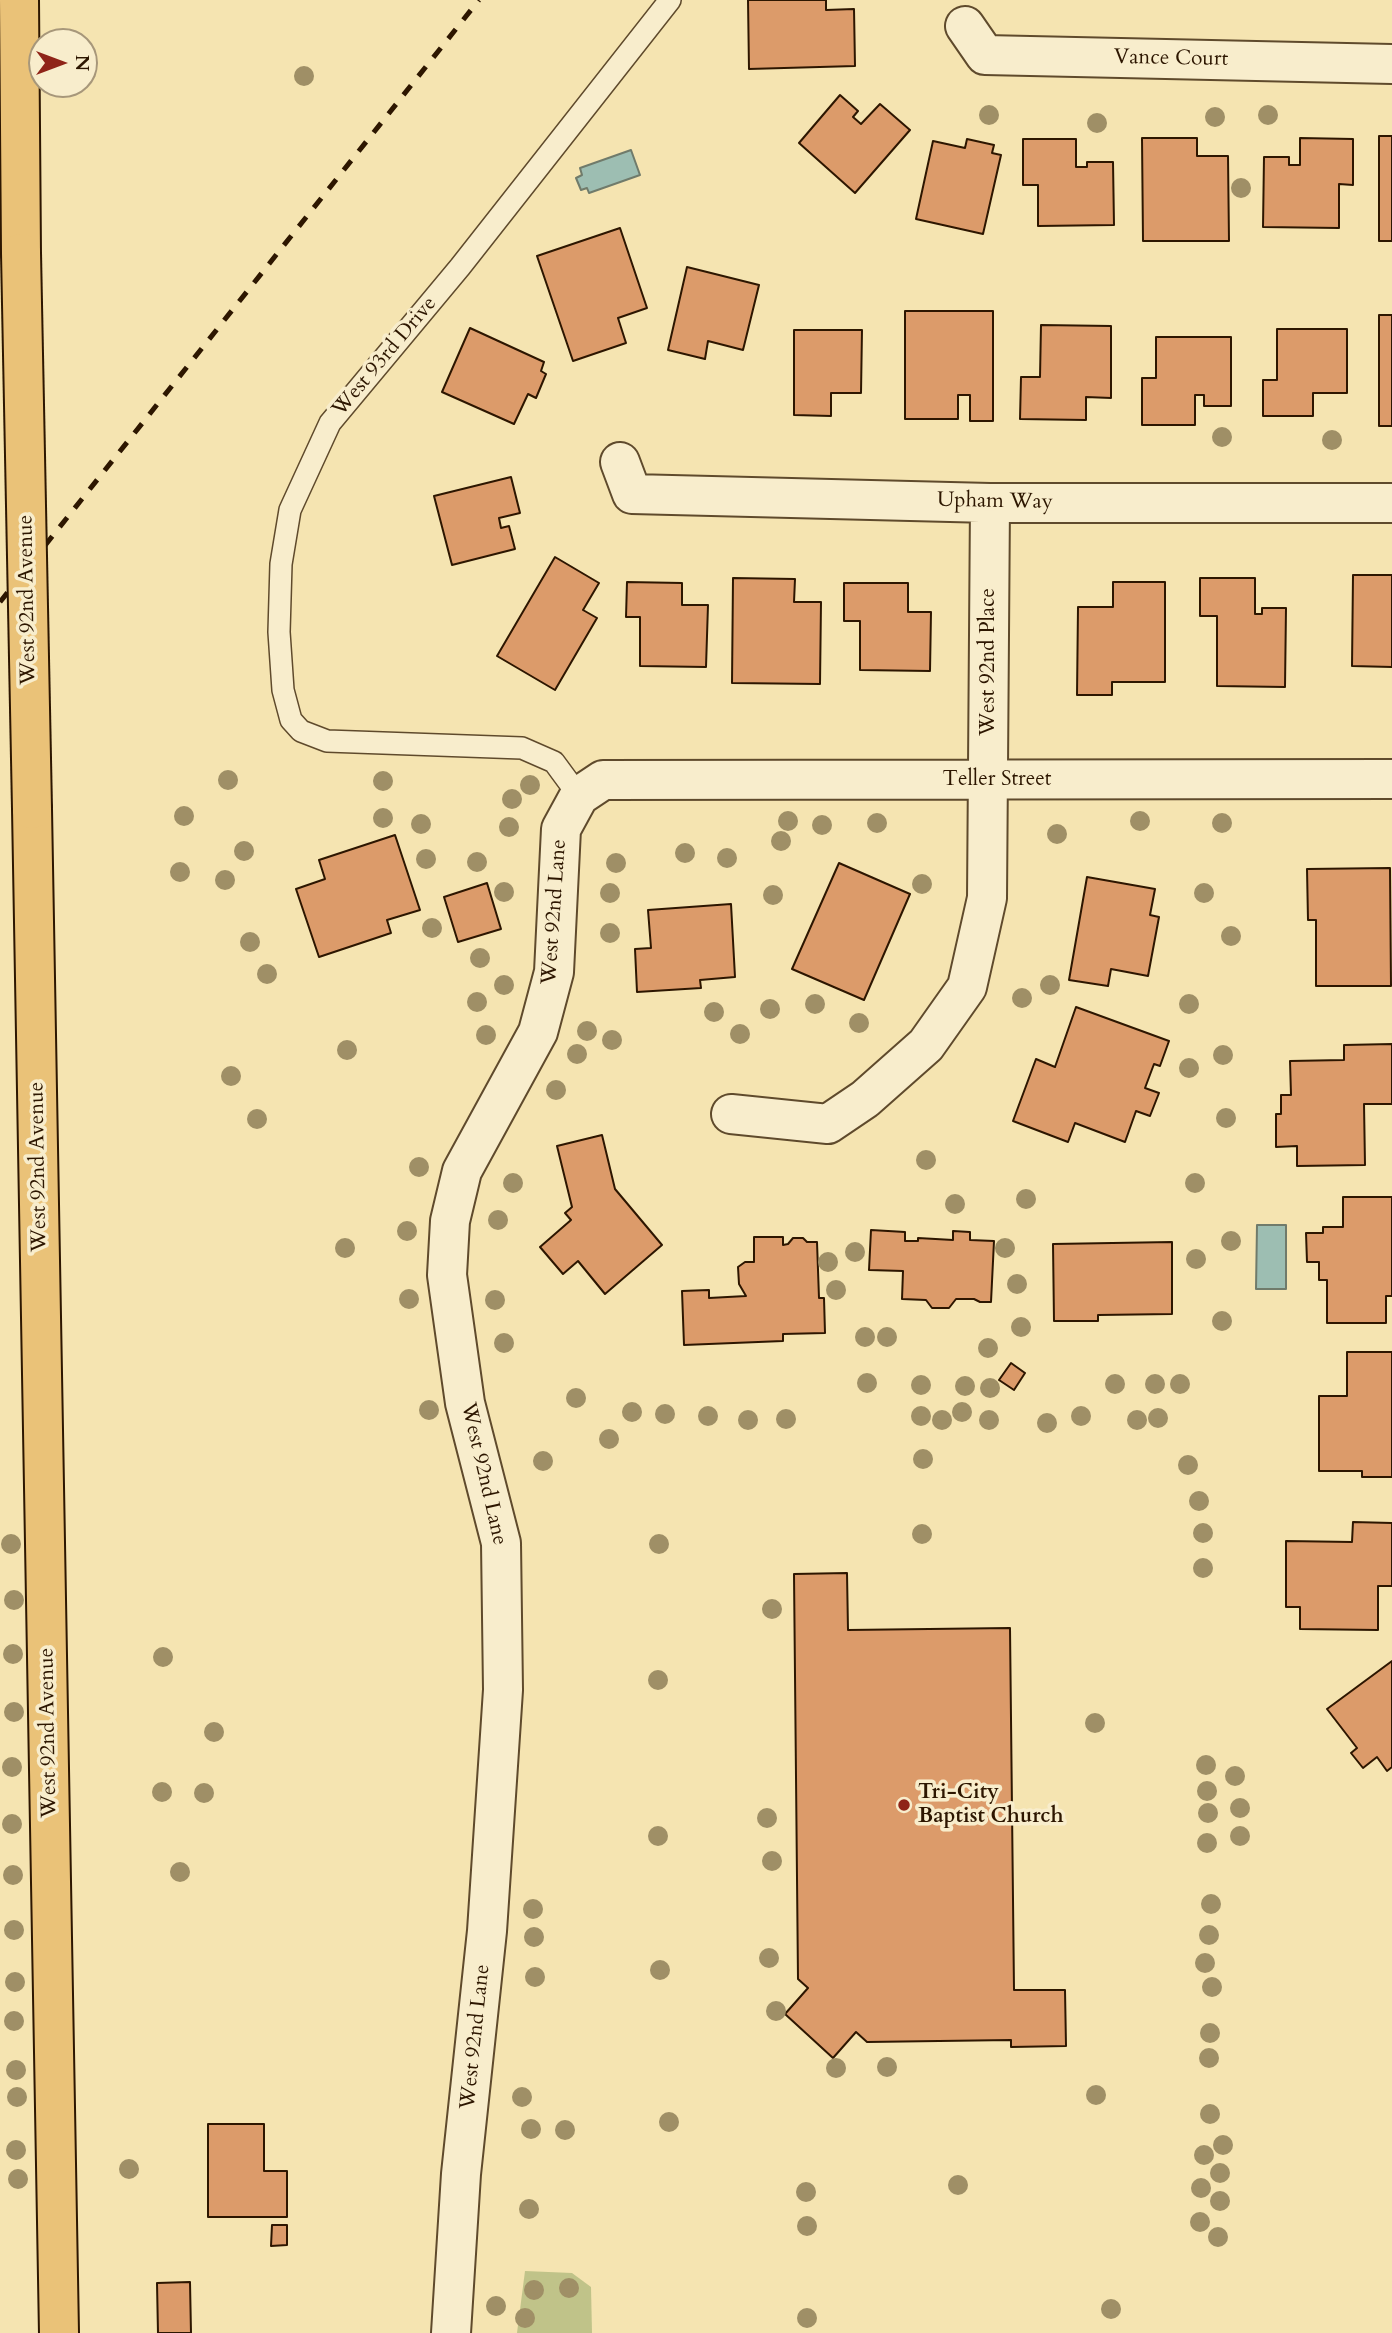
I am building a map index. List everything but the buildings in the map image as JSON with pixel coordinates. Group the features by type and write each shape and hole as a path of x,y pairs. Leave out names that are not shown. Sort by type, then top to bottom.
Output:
{"main road":[{"name":"West 92nd Avenue","path":"19,0 21,253 59,2333"}],"street":[{"name":"Vance Court","path":"965,26 985,55 1392,64"},
{"name":"Upham Way","path":"620,462 632,494 989,503 1392,503"},
{"name":"West 92nd Place","path":"731,1114 828,1124 865,1099 926,1045 967,987 987,898 989,503"},
{"name":"Teller Street","path":"591,788 988,780 1392,779"},
{"name":"West 92nd Lane","path":"452,2333 461,2174 487,1931 503,1690 501,1543 465,1403 447,1275 450,1221 462,1171 538,1032 554,972 561,829 591,788"}],"lane":[{"name":"West 93rd Drive","path":"591,788 554,762 522,748 327,741 301,731 291,720 283,690 279,632 281,564 290,510 330,423 460,267 670,0"}],"green space":[{"path":"525,2271 572,2273 591,2287 592,2333 517,2333"}],"water":[{"path":"631,150 640,175 589,193 587,188 581,190 576,178 582,175 580,168"},
{"path":"1257,1225 1286,1225 1286,1289 1256,1289"}],"railway":[{"path":"0,602 479,0"}],"place":[{"name":"Tri-City Baptist Church","path":"904,1805"}]}
